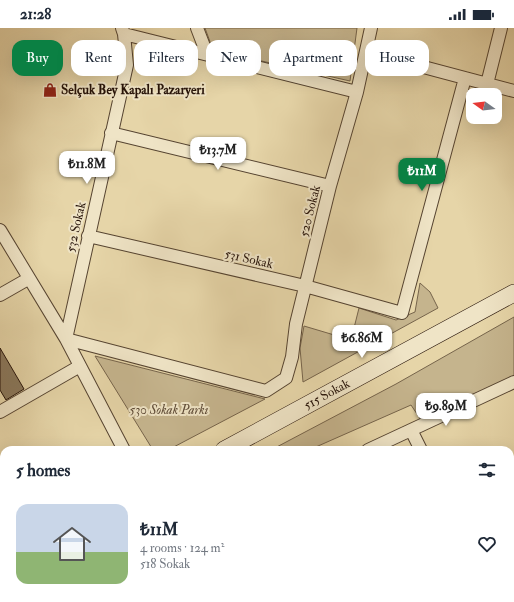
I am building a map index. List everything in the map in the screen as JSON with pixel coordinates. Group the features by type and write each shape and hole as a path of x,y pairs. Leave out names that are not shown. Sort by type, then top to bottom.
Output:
{"street":[{"path":"197,28 206,51"},
{"name":"520 Sokak","path":"370,40 372,28"},
{"path":"487,84 501,28"},
{"path":"123,31 206,54"},
{"name":"532 Sokak","path":"66,339 127,65 123,31"},
{"name":"520 Sokak","path":"66,339 266,391 286,378 292,357 296,324 305,286 330,186 365,60"},
{"path":"261,68 357,92"},
{"path":"429,68 514,92"},
{"name":"531 Sokak","path":"88,236 305,286 402,313 465,78"},
{"path":"111,133 330,186"},
{"path":"0,230 28,279 66,339 122,446"},
{"path":"0,295 28,279"},
{"name":"515 Sokak","path":"231,446 514,293"},
{"path":"0,412 80,366"},
{"path":"377,446 514,382"},
{"path":"411,430 419,446"}],"green space":[{"path":"205,28 357,28 355,40 269,40 269,63 261,61 261,40 209,40"},
{"path":"328,76 351,76 350,81"},
{"path":"420,283 430,292 438,308 303,382 300,348 304,326 351,340 359,308 396,320 415,312"},
{"path":"514,317 514,376 421,420 411,405 318,446 279,446 396,384"},
{"name":"530 Sokak Parkı","path":"95,356 265,399 176,446 151,446"}],"building":[{"path":"0,348 24,389 6,400 0,390"}],"place":[{"name":"Selçuk Bey Kapalı Pazaryeri","path":"50,90"}]}
